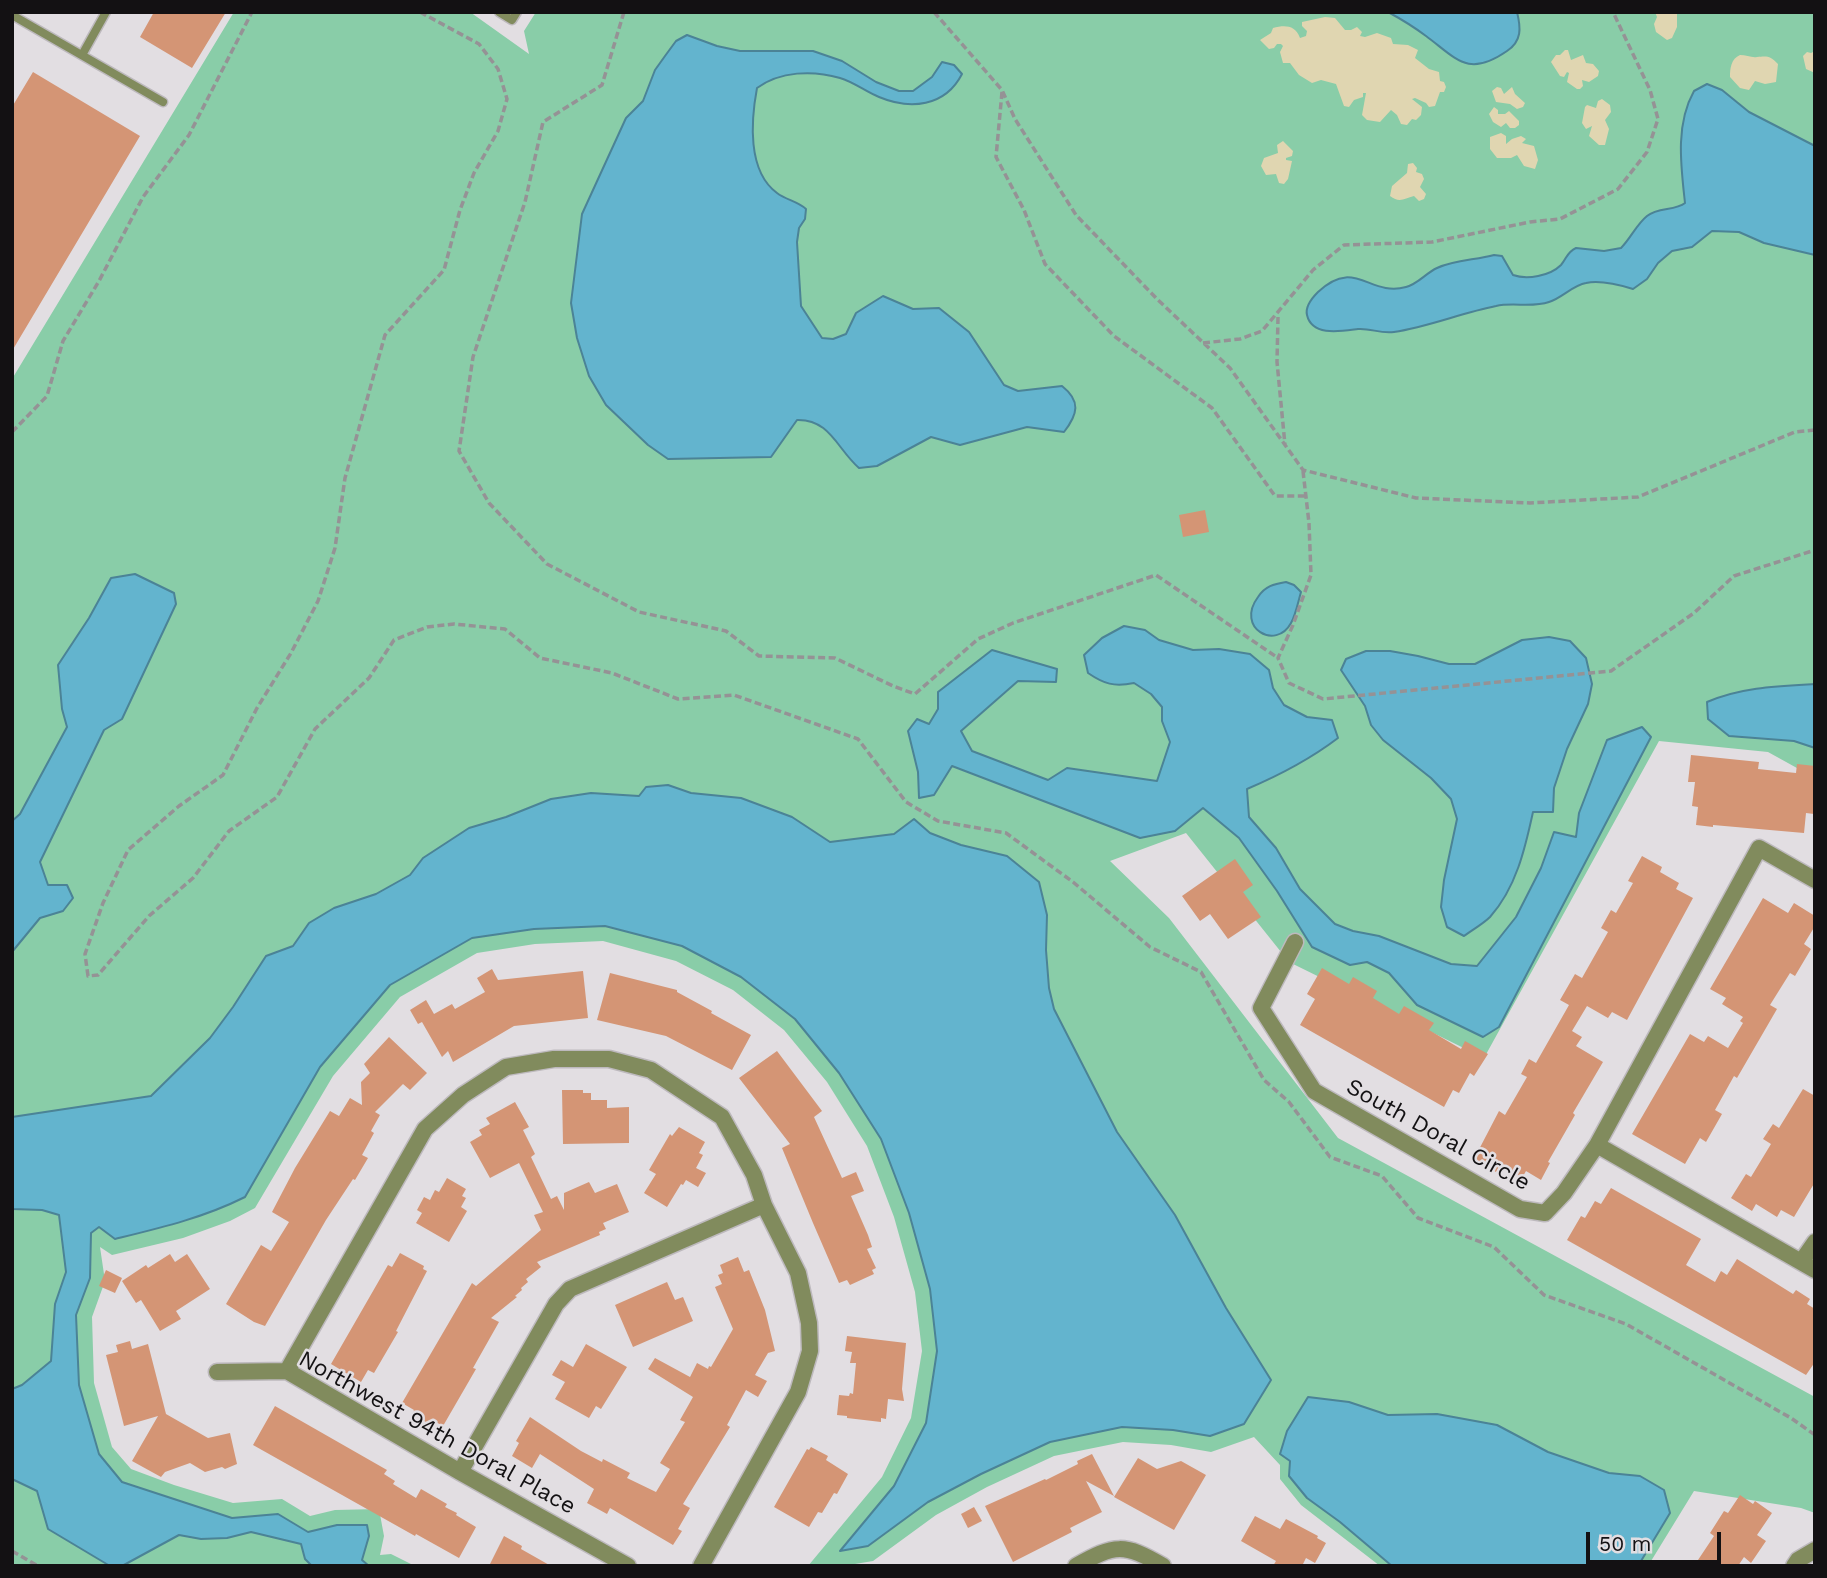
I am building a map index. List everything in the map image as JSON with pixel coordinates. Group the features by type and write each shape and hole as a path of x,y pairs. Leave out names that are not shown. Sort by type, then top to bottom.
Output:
{"street":[{"path":"1815,880 1759,848 1597,1145 1808,1266 1815,1242"},
{"name":"South Doral Circle","path":"1295,942 1261,1008 1314,1091 1520,1209 1545,1213 1564,1193 1597,1145"},
{"path":"287,1371 425,1129 463,1095 506,1067 554,1059 609,1059 651,1070 722,1117 754,1175 764,1205 798,1273 809,1323 810,1351 798,1392 701,1566"},
{"path":"460,1472 555,1304 570,1289 764,1205"},
{"name":"Northwest 94th Doral Place","path":"217,1372 287,1371 628,1566"},
{"path":"1076,1566 1105,1550 1125,1549 1139,1552 1163,1566"},
{"path":"1794,1566 1798,1560 1815,1550"}],"lane":[{"path":"82,55 106,12"},
{"path":"499,12 512,20 517,12"},
{"path":"12,15 163,102"}],"path":[{"path":"12,432 47,396 63,341 99,281 143,197 189,135 252,12"},
{"path":"421,12 479,44 498,69 507,99 498,131 474,173 460,210 444,270 385,335 345,478 335,548 318,601 291,653 257,708 223,775 179,806 128,850 103,903 85,954 88,976 98,975 149,916 193,878 229,831 278,797 315,729 369,678 394,640 427,627 454,624 505,629 540,658 612,673 678,699 734,695 858,739 906,802 938,821 1006,833 1073,882 1150,947 1201,972 1264,1080 1289,1101 1330,1157 1382,1176 1418,1218 1494,1247 1544,1295 1626,1324 1791,1418 1815,1435"},
{"path":"624,12 601,85 542,122 525,202 473,357 459,451 489,503 547,564 639,612 726,631 759,656 835,658 915,694 978,639 1013,623 1156,575 1278,658 1289,683 1323,699 1611,671 1695,613 1734,576 1815,550"},
{"path":"933,12 1002,90 1015,119 1076,215 1157,299 1230,368 1303,470 1311,575 1278,658"},
{"path":"1203,343 1240,339 1262,331 1313,270 1344,245 1432,242 1530,222 1560,219 1618,189 1647,152 1658,119 1650,90 1613,12"},
{"path":"1002,90 996,157 1024,210 1045,264 1114,336 1212,408 1275,496 1306,496"},
{"path":"1278,315 1277,362 1285,446"},
{"path":"1303,470 1416,498 1530,503 1637,497 1795,432 1815,430"},
{"path":"12,1551 38,1566"}],"green space":[{"path":"234,12 470,12 529,54 524,31 536,12 1815,12 1815,778 1768,752 1659,741 1484,1058 1289,962 1186,833 1110,861 1169,918 1338,1138 1815,1397 1815,1513 1801,1508 1694,1491 1648,1566 1380,1566 1301,1505 1280,1479 1280,1465 1254,1437 1211,1452 1171,1445 1123,1442 1054,1456 987,1487 936,1515 873,1561 843,1566 808,1566 882,1477 911,1418 922,1351 915,1292 894,1217 867,1146 827,1082 784,1030 733,990 676,961 603,941 535,944 477,953 400,997 333,1076 255,1208 230,1221 183,1238 112,1255 100,1247 105,1281 92,1317 94,1383 112,1447 131,1469 233,1503 282,1499 310,1516 335,1510 379,1509 384,1536 380,1555 391,1554 415,1566 12,1566 12,379"}],"sand":[{"path":"1655,12 1677,14 1677,27 1672,38 1667,40 1656,32"},
{"path":"1325,17 1335,18 1345,30 1357,27 1362,32 1360,36 1377,33 1391,38 1393,44 1408,45 1418,50 1415,58 1429,69 1439,72 1440,81 1444,82 1446,87 1444,92 1440,92 1435,106 1429,107 1426,103 1412,99 1422,107 1421,115 1407,125 1401,124 1391,110 1380,122 1367,120 1362,115 1366,93 1354,100 1349,107 1344,106 1336,84 1321,80 1312,83 1299,75 1290,63 1283,63 1281,44 1269,49 1260,40 1271,33 1273,28 1282,26 1292,28 1300,38 1306,36 1307,31 1302,22"},
{"path":"1568,50 1571,60 1583,55 1586,63 1593,64 1599,71 1598,76 1589,82 1582,80 1583,86 1580,89 1567,82 1569,73 1564,77 1560,76 1551,62"},
{"path":"1815,51 1815,73 1806,69 1803,56 1807,52"},
{"path":"1740,55 1773,59 1778,64 1776,82 1765,84 1755,81 1749,90 1740,88 1730,77 1733,61"},
{"path":"1497,87 1501,88 1504,94 1512,87 1525,103 1523,107 1517,109 1510,104 1496,102 1492,91"},
{"path":"1602,99 1610,105 1611,112 1605,120 1609,129 1605,145 1599,145 1589,136 1592,126 1586,129 1582,123 1585,107 1587,105 1596,108 1598,101"},
{"path":"1494,107 1498,114 1509,111 1519,121 1519,125 1510,128 1506,123 1501,127 1493,122 1489,114"},
{"path":"1501,133 1506,136 1506,144 1521,136 1526,139 1522,143 1534,146 1538,160 1535,169 1524,166 1517,155 1497,158 1490,149 1490,137"},
{"path":"1283,141 1293,151 1292,156 1286,158 1292,161 1288,179 1284,184 1279,183 1276,174 1266,175 1261,166 1264,158 1278,153 1277,145"},
{"path":"1413,163 1417,168 1416,172 1422,174 1424,179 1420,187 1426,194 1424,199 1419,201 1414,196 1402,200 1393,198 1390,196 1392,186 1407,173 1408,164"}],"water":[{"path":"1388,12 1517,12 1519,34 1507,51 1494,59 1472,64 1455,58 1417,29"},
{"path":"687,35 740,51 813,51 842,61 876,82 899,91 913,91 932,77 942,62 954,65 962,74 955,85 926,103 903,104 891,101 830,75 786,75 766,82 757,88 755,101 753,129 756,159 760,172 777,193 806,209 797,242 801,306 822,338 833,339 846,334 856,313 883,296 913,309 939,308 969,332 1004,385 1018,391 1062,386 1075,402 1075,413 1064,432 1027,427 960,445 931,437 877,466 859,468 818,424 797,420 771,457 668,459 648,445 606,405 589,376 577,338 571,303 582,214 626,118 643,101 655,70 676,41"},
{"path":"1707,84 1722,90 1749,112 1815,146 1815,255 1764,243 1739,232 1712,231 1692,247 1672,251 1658,263 1647,279 1633,289 1604,283 1586,283 1543,304 1496,306 1394,332 1363,329 1328,331 1315,327 1310,322 1307,312 1311,300 1331,282 1342,278 1362,280 1393,289 1406,287 1444,265 1494,255 1502,256 1513,275 1531,277 1556,269 1576,248 1604,251 1621,248 1647,216 1685,203 1681,146 1684,118 1694,91"},
{"path":"135,574 174,593 176,604 122,719 104,730 40,862 48,885 67,885 73,898 63,911 40,918 12,952 12,821 20,814 67,727 62,709 58,665 111,578"},
{"path":"1286,582 1301,592 1291,623 1276,635 1260,632 1251,618 1252,608 1264,590"},
{"path":"1124,626 1145,630 1159,640 1193,650 1219,649 1250,654 1269,670 1273,688 1284,705 1307,717 1332,720 1338,738 1294,766 1247,789 1249,817 1276,848 1300,889 1335,924 1379,936 1451,964 1477,966 1516,917 1541,868 1554,832 1576,837 1579,813 1607,740 1642,727 1651,737 1499,1027 1483,1037 1417,1005 1389,973 1367,962 1350,965 1312,947 1239,838 1203,808 1175,831 1140,838 952,766 934,795 919,798 918,772 908,731 917,719 929,724 938,709 938,692 992,650 1057,669 1056,682 1018,681 961,731 972,751 1048,780 1067,768 1157,781 1170,742 1162,721 1162,707 1151,694 1134,683 1110,684 1088,673 1084,655 1102,638"},
{"path":"1549,637 1570,641 1586,658 1592,684 1588,704 1567,749 1554,788 1553,812 1533,812 1523,854 1507,894 1490,917 1464,936 1447,927 1441,907 1457,819 1451,799 1431,778 1383,740 1371,725 1365,706 1341,670 1346,659 1366,651 1390,651 1449,664 1475,664 1522,640"},
{"path":"1815,684 1815,748 1794,741 1729,736 1708,719 1707,702 1720,697 1760,688"},
{"path":"668,785 691,793 741,798 792,817 830,842 894,834 914,819 930,833 961,845 1007,856 1039,882 1047,915 1046,950 1049,988 1054,1009 1117,1132 1175,1215 1226,1308 1271,1380 1244,1424 1210,1436 1173,1430 1122,1427 1050,1442 928,1502 868,1546 840,1551 894,1486 926,1423 937,1351 930,1289 909,1213 881,1139 839,1073 795,1019 741,977 682,946 605,926 534,929 472,938 390,985 320,1067 245,1197 197,1217 115,1239 99,1227 91,1233 90,1278 76,1315 79,1385 99,1454 122,1482 232,1518 278,1514 308,1532 337,1525 367,1525 369,1536 362,1560 369,1566 312,1566 305,1559 301,1544 251,1532 227,1538 201,1539 179,1535 122,1566 110,1566 48,1529 37,1491 12,1479 12,1389 22,1385 51,1361 55,1304 66,1272 59,1215 42,1210 12,1209 12,1117 151,1096 210,1038 266,956 293,946 309,923 334,908 376,894 410,875 423,858 469,828 551,799 591,793 639,796 646,787"},
{"path":"1308,1397 1349,1402 1388,1415 1437,1414 1497,1425 1548,1452 1609,1473 1640,1476 1664,1490 1670,1513 1638,1566 1392,1566 1307,1498 1289,1476 1290,1461 1280,1454 1287,1431"}],"building":[{"path":"154,12 226,12 192,68 140,37"},
{"path":"33,72 140,136 12,351 12,107"},
{"path":"1205,510 1209,532 1183,537 1179,515"},
{"path":"1691,755 1759,762 1758,769 1796,773 1797,764 1815,766 1814,814 1806,813 1804,833 1696,825 1698,807 1692,806 1695,782 1688,782"},
{"path":"1642,856 1662,867 1660,872 1679,883 1676,889 1693,898 1627,1020 1612,1012 1608,1018 1587,1006 1572,1031 1582,1037 1576,1046 1603,1062 1573,1113 1575,1115 1548,1162 1550,1163 1541,1180 1526,1171 1522,1178 1500,1165 1496,1172 1474,1159 1499,1111 1505,1115 1527,1077 1521,1074 1529,1059 1536,1063 1569,1005 1560,1000 1575,974 1582,978 1608,932 1601,928 1611,910 1616,913 1633,883 1628,881"},
{"path":"1235,859 1253,885 1243,892 1261,917 1228,939 1210,914 1200,921 1182,896"},
{"path":"1763,898 1788,913 1794,903 1815,916 1815,926 1804,944 1811,949 1795,976 1790,973 1770,1005 1777,1009 1715,1110 1722,1114 1706,1142 1700,1138 1685,1164 1632,1134 1690,1034 1704,1042 1708,1036 1728,1048 1743,1023 1740,1021 1743,1017 1722,1004 1726,998 1710,989"},
{"path":"1322,968 1349,984 1353,977 1377,991 1373,998 1399,1014 1404,1006 1434,1023 1429,1030 1461,1049 1465,1041 1488,1054 1474,1076 1470,1073 1459,1093 1453,1090 1444,1107 1300,1025 1315,999 1307,994"},
{"path":"492,969 498,980 583,971 588,1018 514,1026 453,1062 448,1051 442,1057 422,1022 418,1024 410,1010 426,1000 434,1014 452,1004 455,1009 485,992 477,978"},
{"path":"610,973 677,990 751,1035 732,1070 666,1036 597,1020"},
{"path":"389,1037 427,1073 410,1090 403,1084 375,1112 380,1115 362,1155 368,1158 326,1220 265,1326 254,1322 226,1304 261,1245 271,1251 289,1222 272,1212 330,1111 339,1116 350,1098 362,1105 361,1082 370,1073 364,1064"},
{"path":"777,1051 822,1111 814,1117 842,1178 856,1172 864,1191 851,1196 868,1235 872,1247 867,1249 876,1268 872,1270 874,1274 850,1285 847,1280 839,1283 813,1223 782,1148 790,1144 739,1078"},
{"path":"1803,1089 1815,1096 1815,1182 1794,1217 1781,1210 1777,1217 1756,1204 1752,1211 1731,1198 1746,1174 1751,1177 1771,1144 1763,1139 1773,1124 1779,1128"},
{"path":"562,1090 583,1090 583,1093 591,1093 591,1100 607,1100 607,1108 629,1107 629,1143 563,1144"},
{"path":"515,1102 529,1127 523,1130 535,1154 531,1157 551,1199 557,1196 564,1210 564,1193 589,1182 595,1193 617,1184 629,1212 603,1223 606,1229 599,1232 600,1235 537,1262 541,1267 526,1279 528,1282 515,1296 517,1297 491,1318 499,1322 443,1426 434,1421 431,1425 412,1414 414,1410 402,1403 472,1283 476,1286 541,1230 534,1215 543,1212 519,1163 490,1178 470,1142 482,1135 479,1130 490,1124 486,1118"},
{"path":"679,1127 705,1142 699,1153 703,1155 696,1168 706,1173 698,1187 686,1180 681,1184 667,1207 644,1193 656,1174 649,1170 670,1134 672,1136"},
{"path":"447,1178 466,1189 462,1196 466,1198 461,1207 467,1211 449,1242 416,1223 422,1213 417,1210 424,1197 430,1200 435,1190 439,1192"},
{"path":"1611,1188 1701,1239 1686,1265 1715,1282 1721,1271 1727,1275 1737,1259 1793,1294 1796,1290 1810,1299 1807,1304 1815,1309 1815,1362 1806,1375 1567,1240 1581,1216 1585,1218 1595,1201 1601,1204"},
{"path":"400,1253 424,1266 423,1269 427,1271 396,1331 398,1332 374,1373 368,1370 361,1382 331,1364 388,1265 392,1267"},
{"path":"170,1254 175,1262 187,1254 210,1289 176,1311 181,1319 160,1331 141,1300 136,1303 122,1281 146,1265 148,1268"},
{"path":"738,1257 744,1272 749,1270 765,1310 775,1351 768,1353 755,1375 767,1381 758,1397 746,1390 727,1425 730,1427 683,1504 690,1508 678,1529 682,1531 673,1545 610,1508 607,1514 587,1503 594,1489 540,1454 532,1468 512,1456 519,1443 516,1441 530,1417 581,1451 630,1473 627,1478 656,1492 670,1469 660,1463 685,1422 680,1420 693,1397 648,1369 655,1358 690,1377 697,1363 708,1369 711,1367 733,1329 715,1287 722,1284 718,1275 723,1273 720,1265"},
{"path":"106,1270 122,1278 115,1293 99,1286"},
{"path":"667,1282 675,1300 683,1297 693,1321 633,1347 615,1305"},
{"path":"847,1336 906,1343 902,1389 904,1401 888,1399 886,1419 881,1418 881,1422 837,1415 839,1395 853,1394 856,1363 850,1363 852,1352 845,1351"},
{"path":"130,1341 132,1349 148,1344 166,1414 208,1438 230,1433 237,1464 205,1472 190,1463 165,1472 161,1477 132,1461 158,1416 124,1426 106,1355 118,1352 116,1345"},
{"path":"586,1344 627,1367 601,1409 596,1406 589,1418 555,1399 565,1382 552,1375 561,1360 573,1367"},
{"path":"275,1406 387,1470 384,1474 395,1481 393,1484 416,1498 421,1489 447,1504 445,1507 476,1527 459,1558 253,1445"},
{"path":"811,1447 828,1456 826,1460 848,1474 837,1494 834,1493 822,1513 818,1512 809,1527 774,1507 807,1449"},
{"path":"1092,1454 1114,1496 1086,1481 1102,1512 1070,1528 1072,1532 1013,1562 985,1506 1046,1480"},
{"path":"1138,1458 1157,1469 1181,1461 1206,1475 1174,1530 1114,1497"},
{"path":"1740,1495 1753,1504 1755,1501 1772,1513 1757,1535 1766,1541 1751,1563 1744,1557 1738,1566 1694,1566 1714,1536 1710,1533 1724,1511 1728,1513"},
{"path":"974,1507 982,1521 968,1528 961,1514"},
{"path":"1255,1516 1280,1529 1286,1519 1318,1536 1317,1538 1326,1543 1315,1563 1306,1558 1302,1566 1273,1566 1276,1561 1241,1541"},
{"path":"504,1536 522,1546 521,1549 551,1566 489,1566"}]}
